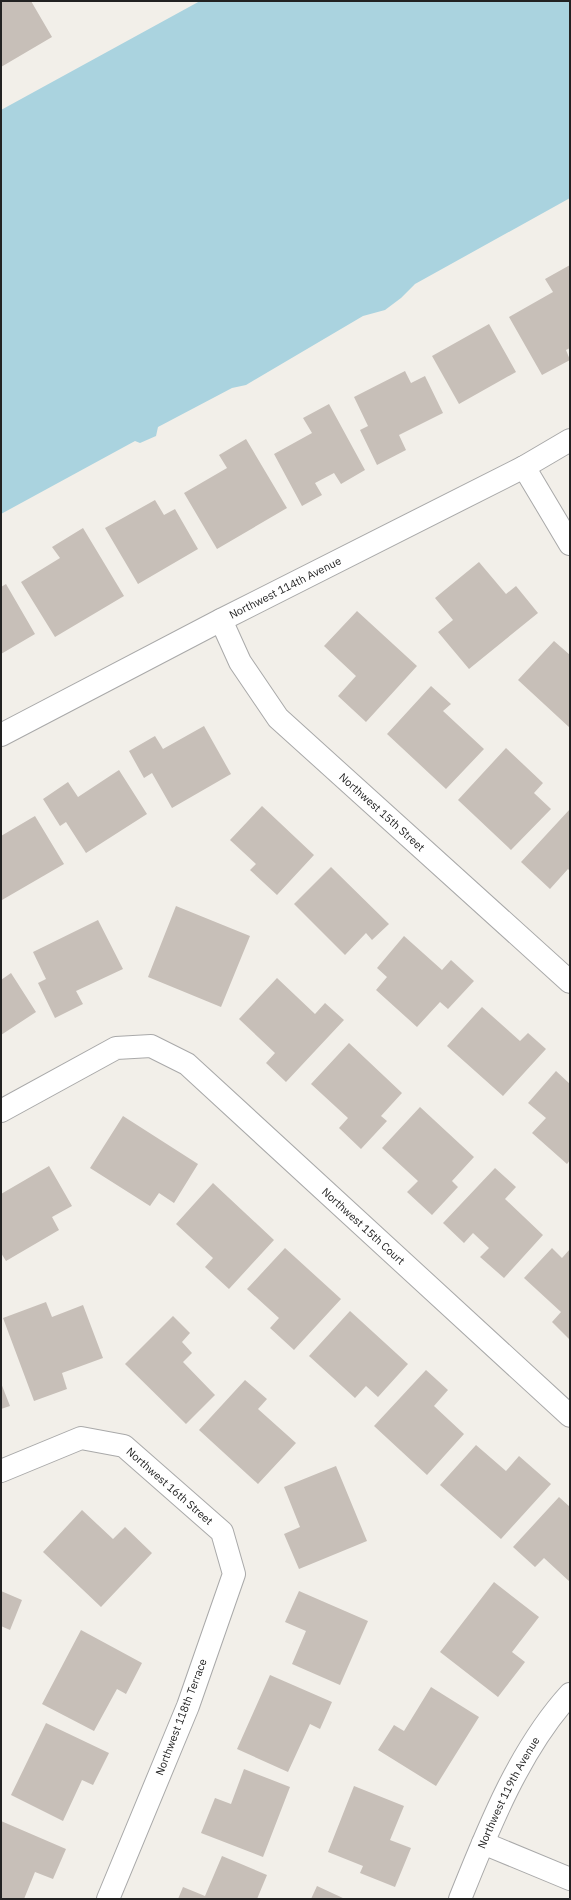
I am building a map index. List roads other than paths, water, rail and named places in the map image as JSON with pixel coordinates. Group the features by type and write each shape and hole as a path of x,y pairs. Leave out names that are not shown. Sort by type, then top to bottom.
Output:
{"street":[{"name":"Northwest 114th Avenue","path":"1,735 221,620 524,467 570,440"},
{"path":"524,467 570,544"},
{"name":"Northwest 15th Street","path":"221,620 240,662 278,718 570,982"},
{"name":"Northwest 15th Court","path":"1,1111 116,1048 151,1046 187,1064 570,1416"},
{"name":"Northwest 16th Street","path":"1,1471 81,1438 124,1446 222,1532"},
{"name":"Northwest 118th Terrace","path":"108,1899 188,1706 234,1574 222,1532"},
{"name":"Northwest 119th Avenue","path":"460,1899 483,1843 516,1772 558,1707 570,1694"},
{"path":"483,1843 570,1879"}],"water":[{"path":"200,1 570,1 570,198 415,284 401,298 385,310 363,316 246,385 232,388 158,427 156,436 140,443 135,441 1,514 1,110"}]}
